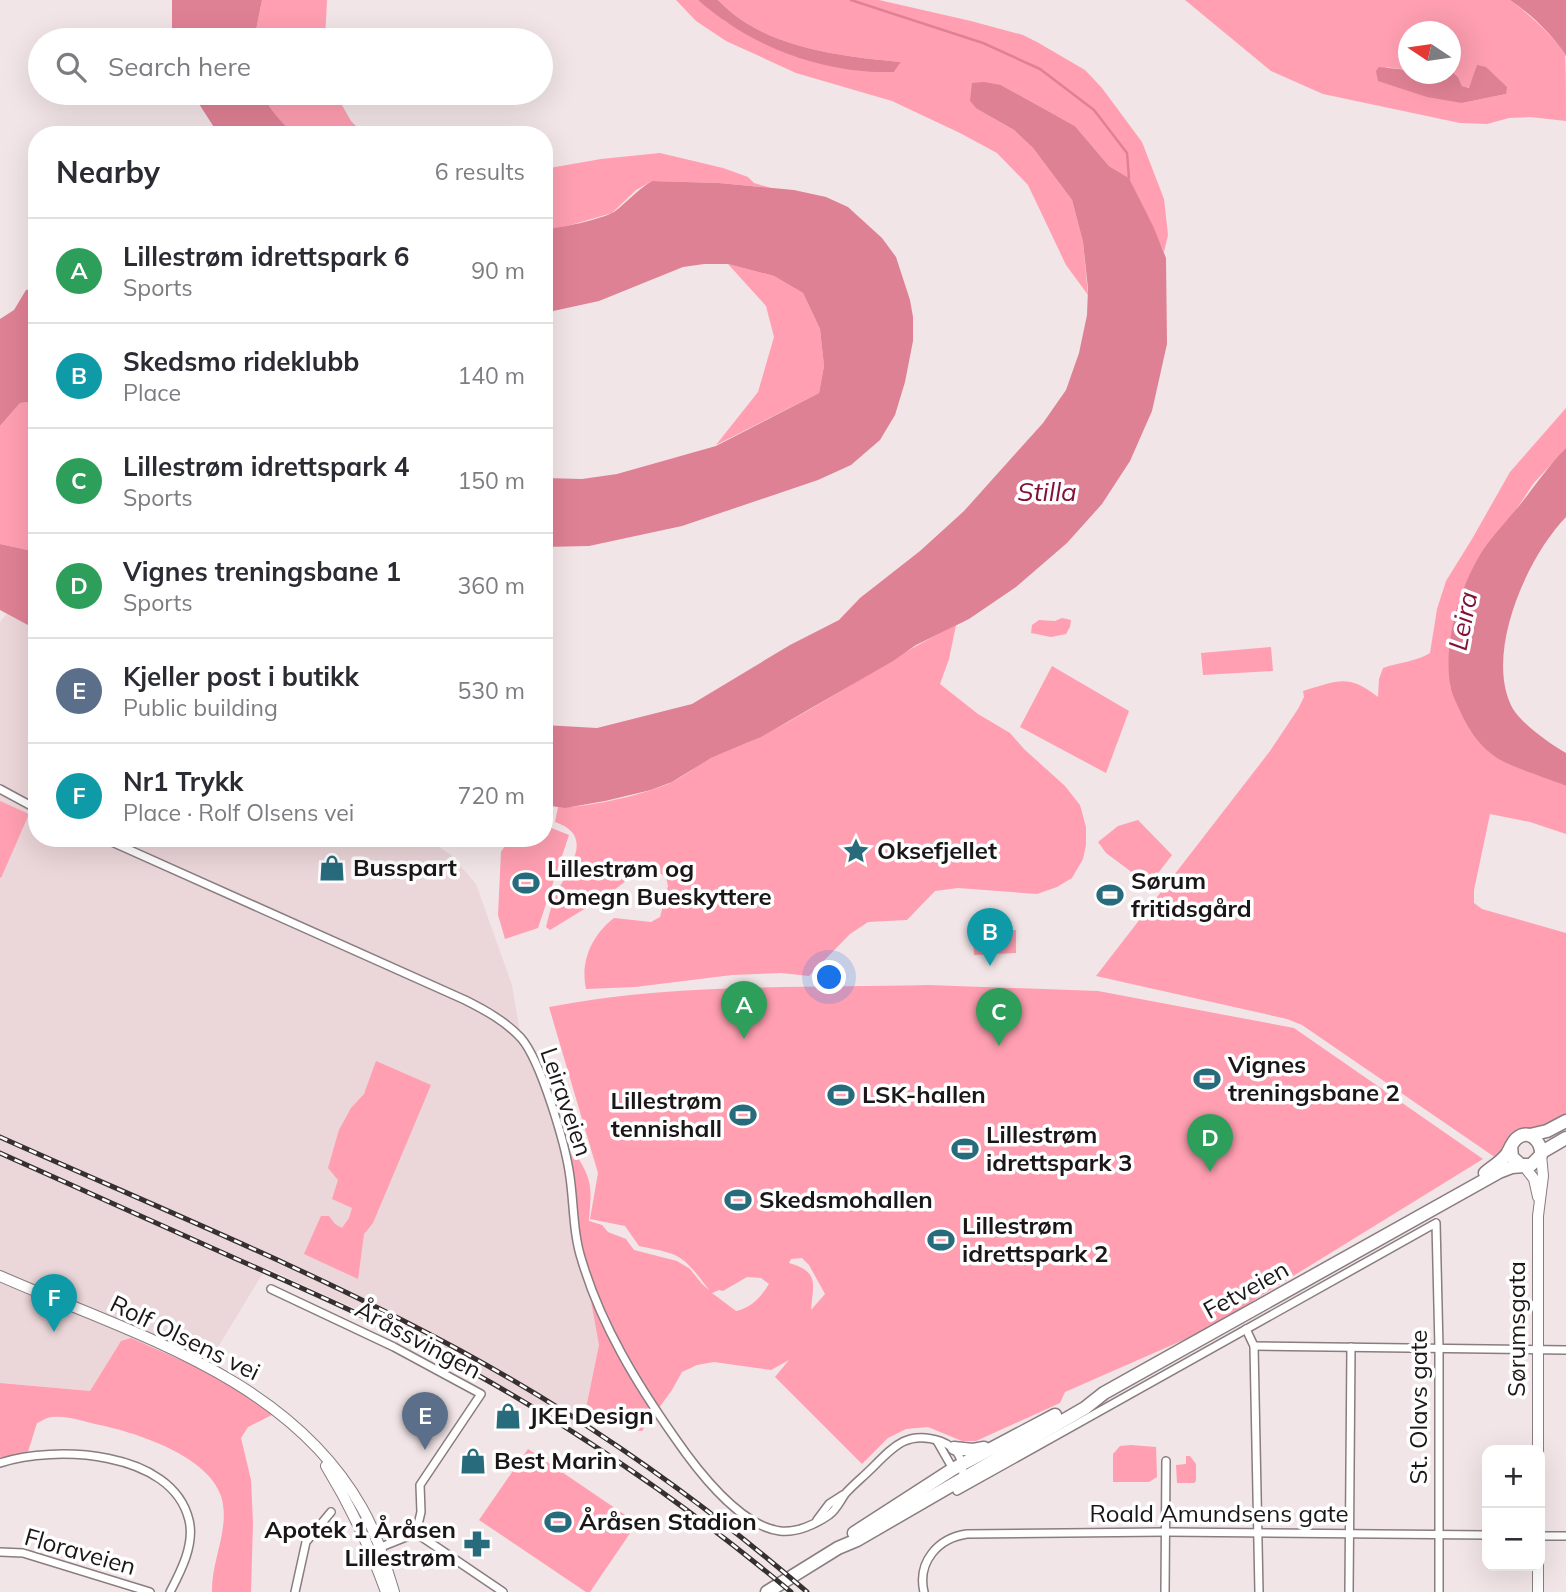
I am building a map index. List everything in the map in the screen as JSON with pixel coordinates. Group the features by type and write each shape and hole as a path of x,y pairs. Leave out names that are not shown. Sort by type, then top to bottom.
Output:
{"highway":[{"path":"1566,1121 1547,1131 1518,1137 1511,1146 1512,1157 1524,1166 1535,1164 1541,1154 1566,1138"},
{"path":"1530,1135 1539,1141 1541,1154"},
{"name":"Fetveien","path":"1407,1224 1480,1177 1501,1160 1511,1146"},
{"name":"Fetveien","path":"767,1592 838,1548 877,1517 960,1470 1085,1408 1104,1393 1505,1169 1524,1166"},
{"name":"Fetveien","path":"960,1470 998,1445 1082,1401 1104,1393"},
{"path":"954,1448 973,1450 998,1445"}],"main road":[{"name":"Sørumsgata","path":"1539,1208 1543,1186 1541,1154"},
{"name":"Sørumsgata","path":"1524,1166 1534,1179 1539,1208 1541,1349 1538,1445"},
{"name":"Rolf Olsens vei","path":"0,1276 200,1363 258,1397 292,1422 305,1436 347,1500 376,1549 394,1592"},
{"name":"Rolf Olsens vei","path":"376,1549 386,1592"},
{"path":"1538,1571 1538,1592"}],"street":[{"path":"0,789 28,804"},
{"name":"Leiraveien","path":"123,847 465,1000 500,1018 523,1040 538,1068 566,1151 581,1259 608,1326 637,1383 693,1464 741,1512 764,1526 780,1531 802,1529 817,1521 829,1504 845,1495 900,1443 919,1437 936,1440 954,1448"},
{"name":"St. Olavs gate","path":"1246,1329 1436,1223 1439,1592"},
{"name":"Åråssvingen","path":"271,1289 394,1347 481,1394 420,1485 421,1512 416,1533"},
{"path":"957,1491 1246,1329 1254,1346 1259,1592"},
{"path":"1254,1346 1566,1350"},
{"path":"1349,1592 1351,1347"},
{"path":"936,1440 960,1470"},
{"path":"954,1448 960,1470"},
{"path":"0,1463 29,1455 64,1453 93,1456 132,1466 162,1481 180,1499 190,1521 186,1558 170,1592"},
{"path":"1165,1592 1166,1461"},
{"path":"295,1592 306,1542 331,1512"},
{"path":"376,1549 416,1533 503,1592"},
{"name":"Roald Amundsens gate","path":"924,1592 922,1582 926,1564 936,1547 951,1537 978,1533 1482,1535"},
{"path":"1545,1536 1566,1536"},
{"name":"Floraveien","path":"0,1552 23,1553 150,1592"}],"shaded area":[{"path":"262,0 327,0 326,28 256,28"},
{"path":"676,0 698,0 726,22 862,70 894,72 901,62 853,57 803,47 779,39 736,16 718,0 879,0 971,21 1023,35 1037,42 1085,70 1102,88 1142,142 1164,199 1168,235 1164,252 1129,178 1109,166 1075,126 1001,85 977,109 1014,130 1033,148 1072,200 1083,242 1088,295 1066,265 1028,185 997,153 892,101 796,73 726,41 696,21"},
{"path":"1185,0 1510,0 1548,34 1565,55 1566,121 1530,117 1509,118 1487,124 1460,123 1323,94 1271,71"},
{"path":"269,105 342,105 356,126 286,126"},
{"path":"660,153 723,168 771,188 652,181 636,190 612,213 553,229 553,167"},
{"path":"728,264 774,276 803,293 820,329 824,366 819,393 716,445 758,392 774,337 766,306"},
{"path":"28,402 28,550 0,544 0,426 20,403"},
{"path":"1566,408 1566,448 1533,484 1462,592 1450,686 1470,730 1540,774 1566,786 1566,834 1530,822 1490,814 1474,890 1474,903 1482,909 1566,933 1566,1126 1534,1129 1517,1134 1504,1148 1499,1160 1302,1025 1287,1019 1096,976 1270,751 1298,709 1304,697 1303,691 1342,681 1368,689 1378,697 1383,668 1430,653 1437,609 1446,581 1510,472"},
{"path":"7,614 28,625 28,847 439,847 451,855 476,884 512,985 520,1032 571,1161 575,1178 577,1225 599,1345 586,1408 575,1427 406,1332 266,1268 204,1370 149,1345 121,1341 90,1391 0,1383 0,622"},
{"path":"1062,618 1071,620 1066,634 1051,637 1031,633 1032,625 1039,620 1055,621"},
{"path":"956,625 949,659 940,684 978,714 1010,733 1065,786 1080,805 1086,827 1086,845 1083,859 1072,878 1037,894 958,888 935,891 907,920 868,922 850,934 809,976 781,973 732,975 635,987 586,989 586,959 600,932 614,918 651,922 660,917 668,886 666,877 655,870 641,869 609,894 550,930 546,927 551,907 572,864 577,844 568,828 555,822 558,807 615,800 672,782 713,757 787,723"},
{"path":"1271,647 1273,671 1203,675 1201,653"},
{"path":"1052,666 1129,711 1106,773 1020,727"},
{"path":"0,801 28,814 28,816 0,877"},
{"path":"1138,820 1172,855 1149,885 1106,853 1098,842 1118,826"},
{"name":"Lillestrøm og Omegn Bueskyttere","path":"553,829 569,835 538,928 505,939 498,915 501,852 504,847 553,847"},
{"path":"1016,930 1016,953 974,955 973,931"},
{"path":"928,985 1098,991 1294,1028 1483,1159 1204,1331 1065,1392 1060,1403 976,1441 962,1441 928,1427 906,1429 888,1438 862,1464 775,1377 789,1360 771,1370 714,1362 697,1365 682,1372 642,1431 619,1426 586,1408 599,1345 577,1225 575,1178 570,1154 577,1156 589,1181 589,1221 626,1239 634,1250 677,1261 690,1269 710,1291 681,1258 639,1246 625,1226 590,1219 598,1173 549,1007 595,999 689,990","holes":["802,1258 809,1265 825,1294 811,1310 813,1286 810,1275 806,1270 789,1263 791,1259","747,1277 761,1278 769,1284 751,1305 736,1311 712,1293 723,1291"]},
{"path":"376,1061 431,1085 373,1223 364,1234 358,1279 304,1254 321,1216 329,1216 342,1228 349,1218 352,1208 332,1199 338,1180 328,1168 339,1130 351,1108 364,1094"},
{"path":"131,1338 204,1370 276,1413 248,1427 241,1438 251,1480 251,1592 212,1592 224,1520 221,1496 214,1482 202,1469 170,1448 115,1429 58,1417 37,1423 26,1458 0,1457 0,1383 90,1391 121,1341"},
{"path":"1120,1446 1156,1447 1157,1477 1149,1482 1113,1482 1113,1454"},
{"path":"528,1449 637,1523 590,1592 586,1592 479,1520"},
{"path":"1186,1456 1190,1456 1196,1464 1196,1481 1177,1483 1176,1465 1186,1464"}],"water":[{"path":"172,0 262,0 256,28 172,28"},
{"path":"698,0 718,0 757,29 803,47 853,57 901,62 894,72 841,68 815,62 765,44 719,17"},
{"path":"1510,0 1566,0 1566,56 1541,25"},
{"path":"1477,65 1486,67 1507,87 1506,94 1462,103 1427,97 1378,81 1376,71 1379,67 1398,69 1398,84 1461,84 1469,88"},
{"name":"Stilla","path":"972,83 1001,85 1075,126 1109,166 1129,178 1154,228 1166,258 1167,344 1152,411 1130,461 1102,504 1067,543 1016,587 969,619 916,645 761,737 711,758 672,782 605,801 565,808 553,806 553,726 597,728 692,704 790,645 839,620 860,598 920,551 964,511 1043,423 1066,390 1079,353 1087,315 1088,289 1083,242 1072,200 1033,148 1014,130 977,109 970,101"},
{"path":"200,105 269,105 286,126 213,126"},
{"path":"652,181 719,183 794,190 826,197 848,207 882,238 896,257 913,317 913,341 905,382 895,415 880,440 851,465 818,480 682,526 589,546 553,547 553,478 582,479 617,474 716,446 819,393 824,366 820,329 803,293 774,276 728,264 683,267 599,301 553,311 553,228 608,215"},
{"path":"26,290 28,402 20,403 0,426 0,319 14,310"},
{"name":"Leira","path":"1566,448 1566,517 1537,556 1524,581 1506,635 1503,662 1505,687 1517,715 1566,753 1566,786 1507,763 1493,755 1474,736 1454,698 1449,648 1463,591 1479,557"},
{"path":"0,544 28,550 28,625 0,610"}],"waterway":[{"path":"851,0 983,43 1040,69 1094,110 1127,153 1129,178"}],"railway":[{"path":"0,1137 348,1293 461,1351 597,1432 726,1525 807,1592"},
{"path":"0,1153 330,1301 474,1373 557,1422 638,1475 754,1561 791,1592"}],"place":[{"name":"Oksefjellet","path":"856,851"},
{"name":"Busspart","path":"332,868"},
{"name":"Lillestrøm og Omegn Bueskyttere","path":"526,883"},
{"name":"Sørum fritidsgård","path":"1110,895"},
{"name":"Skedsmo rideklubb","path":"990,966"},
{"name":"Lillestrøm idrettspark 6","path":"744,1039"},
{"name":"Lillestrøm idrettspark 4","path":"999,1046"},
{"name":"Vignes treningsbane 2","path":"1207,1079"},
{"name":"LSK-hallen","path":"841,1095"},
{"name":"Lillestrøm tennishall","path":"743,1115"},
{"name":"Lillestrøm idrettspark 3","path":"965,1149"},
{"name":"Vignes treningsbane 1","path":"1210,1172"},
{"name":"Skedsmohallen","path":"738,1200"},
{"name":"Lillestrøm idrettspark 2","path":"941,1240"},
{"name":"Nr1 Trykk","path":"54,1332"},
{"name":"JKE Design","path":"508,1416"},
{"name":"Kjeller post i butikk","path":"425,1450"},
{"name":"Best Marin","path":"473,1461"},
{"name":"Åråsen Stadion","path":"558,1522"},
{"name":"Apotek 1 Åråsen Lillestrøm","path":"477,1544"}]}
